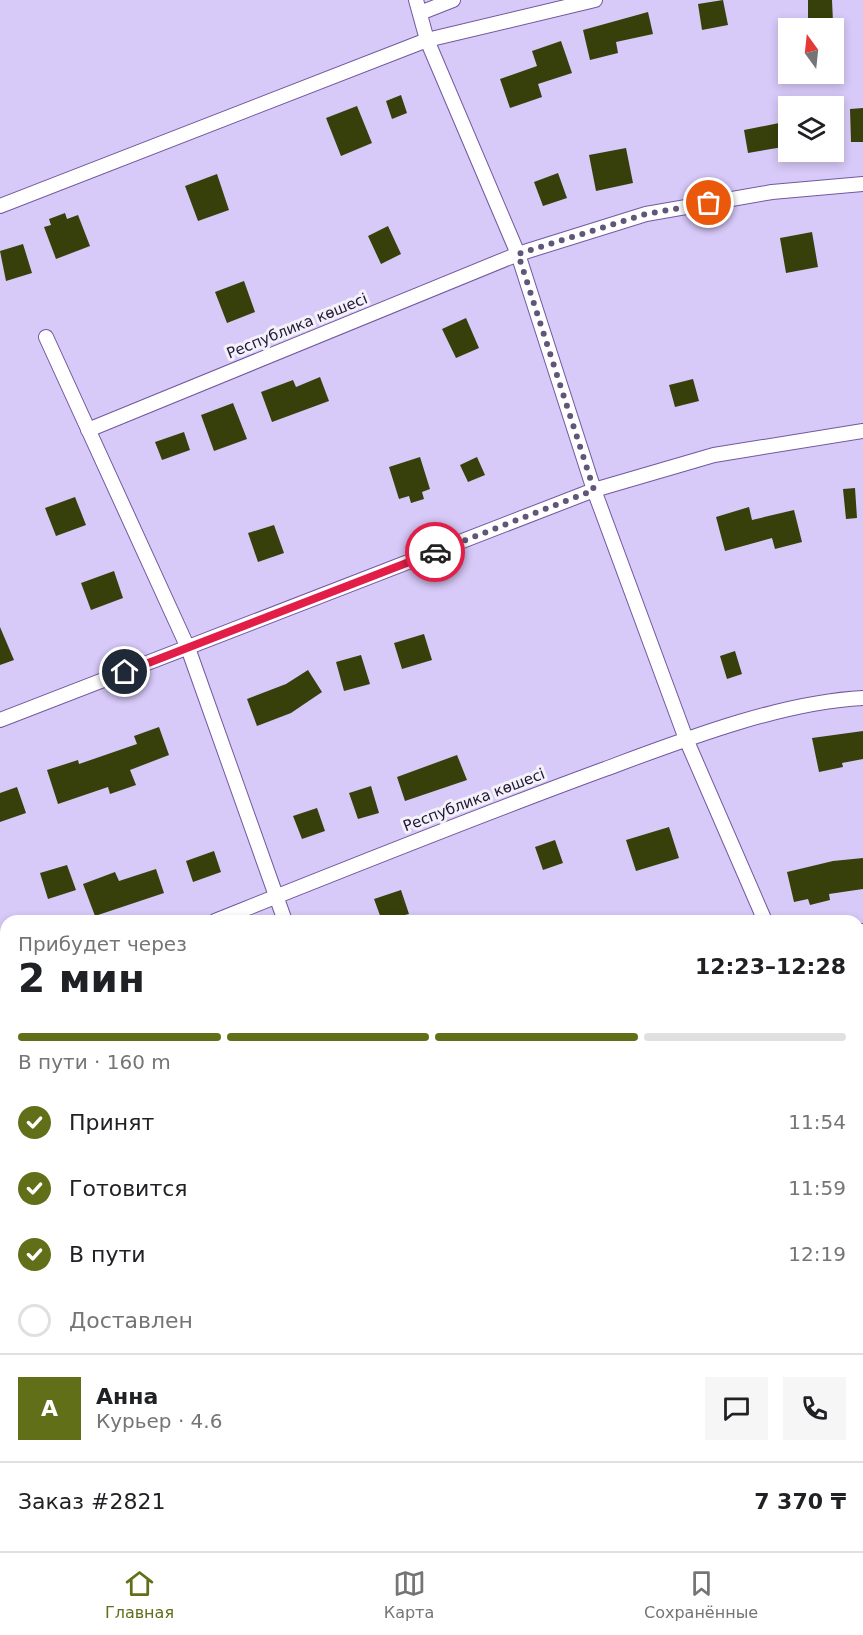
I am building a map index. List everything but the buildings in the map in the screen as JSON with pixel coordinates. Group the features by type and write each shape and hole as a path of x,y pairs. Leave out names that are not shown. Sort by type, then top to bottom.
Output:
{"street":[{"path":"453,0 418,7 427,40 518,254 594,490 686,739 762,915"},
{"path":"0,206 427,40 595,0"},
{"name":"Республика көшесі","path":"88,430 518,254 646,214 772,192 863,184"},
{"path":"46,337 188,648 283,915"},
{"path":"0,720 594,490 714,455 863,431"},
{"name":"Республика көшесі","path":"230,915 444,828 686,739 824,699 863,698"}],"way so far":[{"path":"435,552 594,490 518,254 646,214 709,203"}],"route":[{"path":"125,672 435,552"}]}
